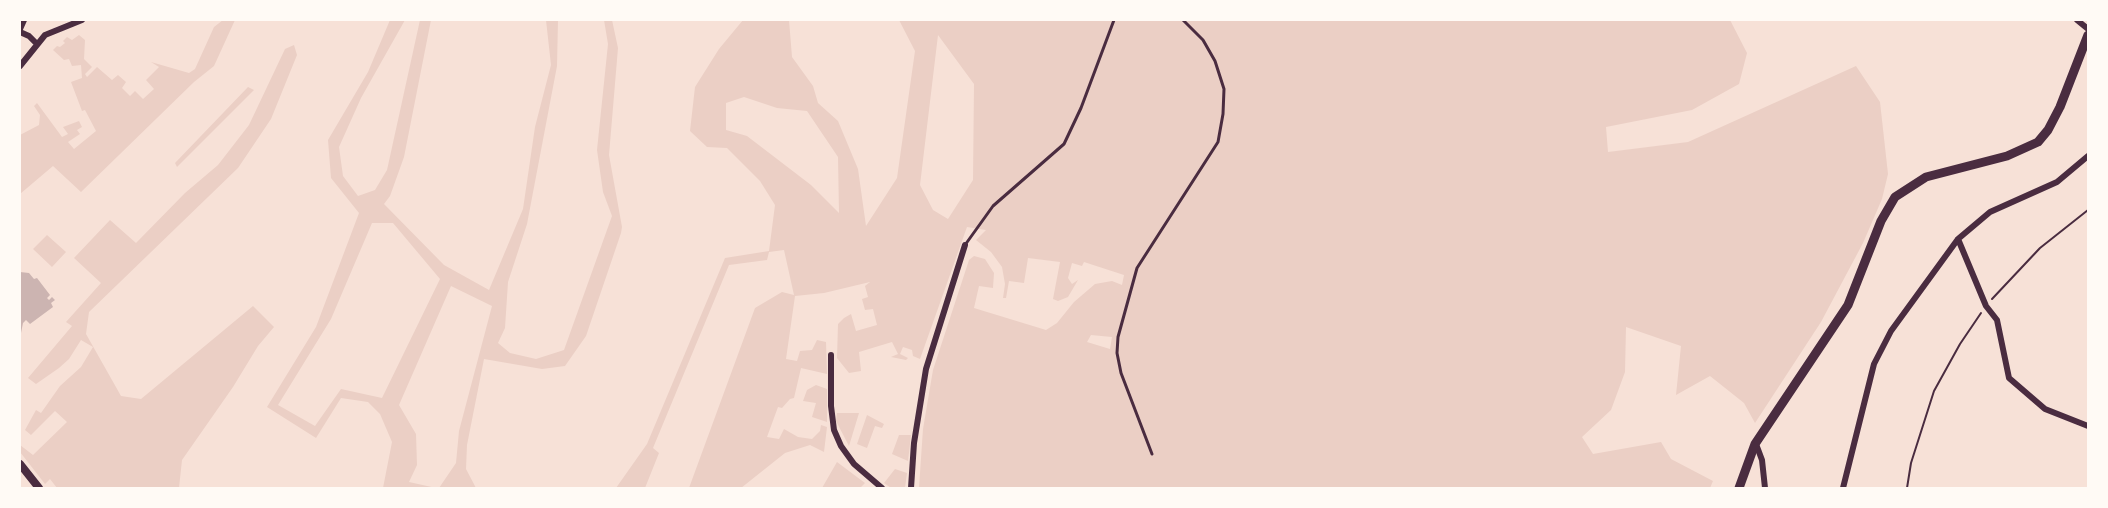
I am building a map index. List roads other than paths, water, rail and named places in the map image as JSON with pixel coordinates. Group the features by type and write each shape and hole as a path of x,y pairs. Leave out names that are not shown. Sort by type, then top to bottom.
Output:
{"main road":[{"path":"1739,489 1755,444 1848,305 1881,221 1895,197 1926,177 2007,156 2038,142 2057,113 2088,35"}],"street":[{"path":"24,20 20,30 36,43"},
{"path":"20,66 36,43 56,29 82,20"},
{"path":"2078,20 2088,29"},
{"path":"1843,489 1874,364 1891,331 1958,239 1990,212 2057,182 2088,156"},
{"path":"1958,239 1986,306 1997,320 2009,378 2045,409 2088,426"},
{"path":"911,489 914,443 926,369 965,246"},
{"path":"831,355 831,406 834,430 841,446 854,464 882,489"},
{"path":"1755,444 1762,460 1765,489"},
{"path":"20,464 39,489"}],"lane":[{"path":"965,246 993,206 1064,144 1114,20"},
{"path":"1152,454 1121,373 1118,337 1137,268 1218,142 1223,114 1224,89 1215,61 1203,40 1183,20"}]}
